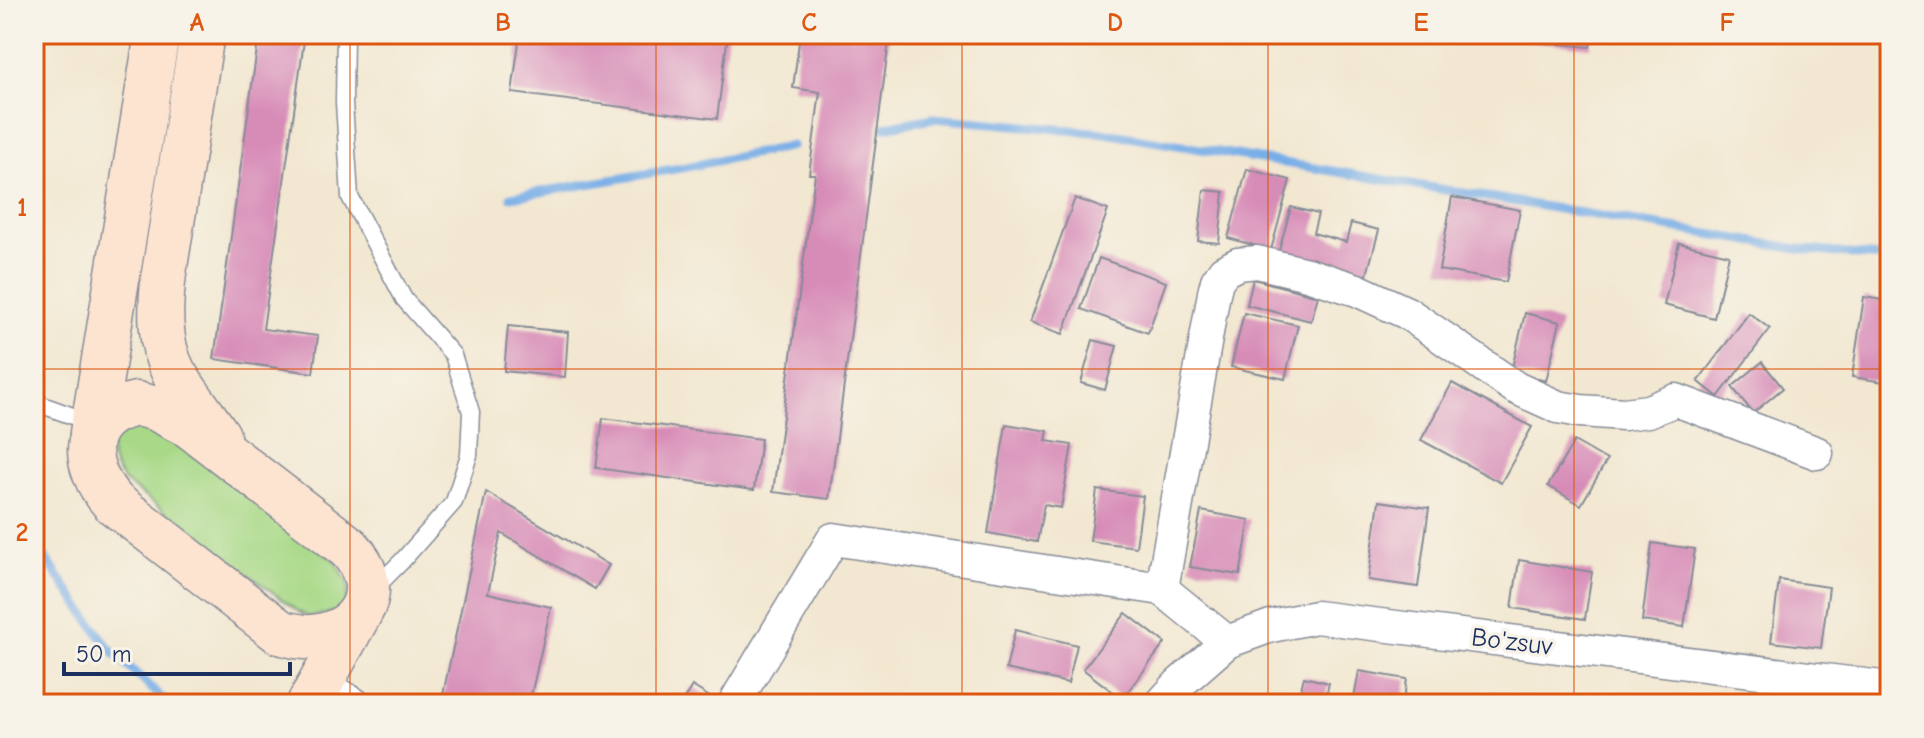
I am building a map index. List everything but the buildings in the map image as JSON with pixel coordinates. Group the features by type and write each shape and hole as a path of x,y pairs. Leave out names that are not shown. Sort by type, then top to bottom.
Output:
{"main road":[{"path":"157,34 93,428 90,453 93,472 114,503 280,632 308,638 327,635 343,627 363,605"},
{"path":"202,34 164,273 161,322 165,348 174,372 233,458"},
{"path":"93,428 112,411 124,406 147,405 190,426 349,548 365,572 363,605 320,699 294,671 280,632"}],"street":[{"path":"1162,589 1215,287 1224,271 1238,264 1257,262 1357,290 1407,313 1516,388 1558,407 1624,414 1648,411 1676,400 1817,453"},
{"path":"734,704 833,539 1162,589 1227,642"},
{"name":"Bo'zsuv","path":"1161,704 1227,642 1271,626 1316,617 1890,688"}],"lane":[{"path":"345,34 344,103 350,197 404,299 453,355 471,412 469,455 454,502 363,605"},
{"path":"34,402 93,428"}],"green space":[{"path":"135,422 161,431 336,562 348,584 345,610 309,617 299,612 124,481 112,458 111,433"}],"waterway":[{"path":"885,127 933,118 1105,133 1798,249 1890,258"},
{"path":"511,197 792,146"},
{"path":"34,542 109,648 168,704"}]}
